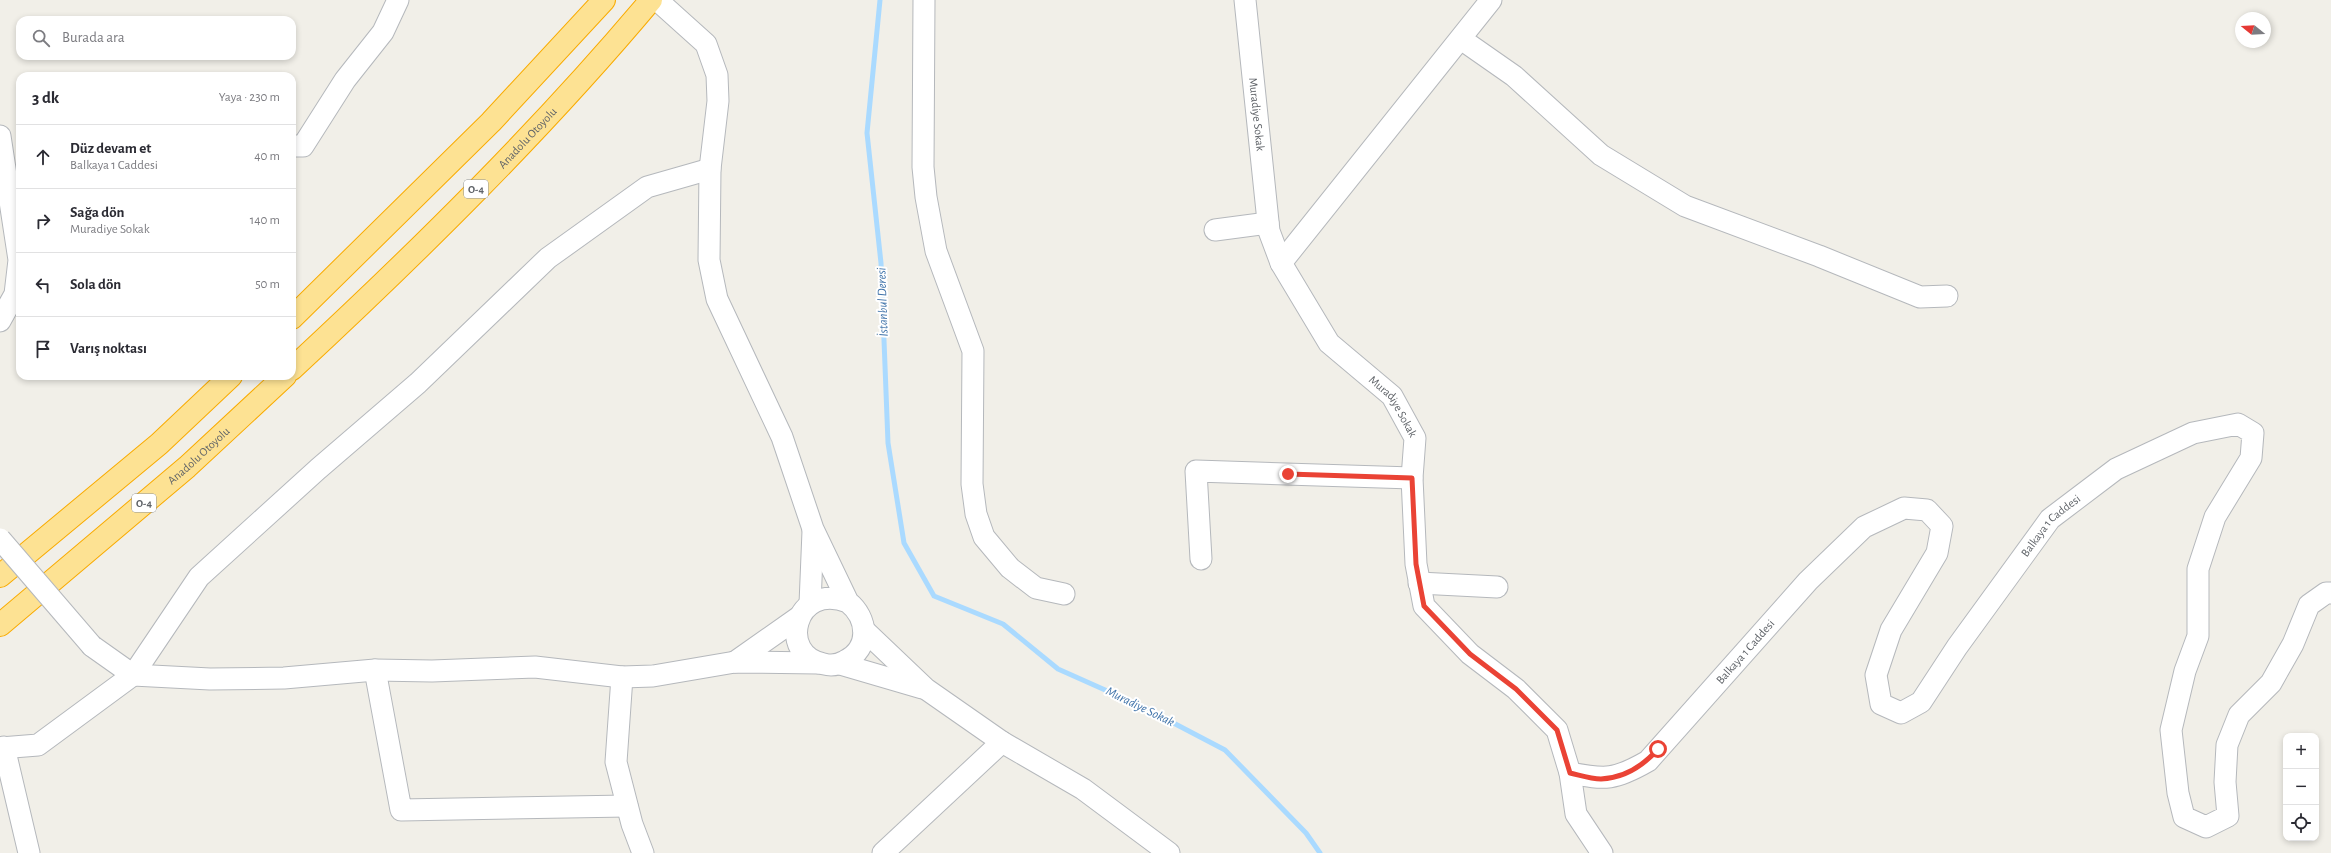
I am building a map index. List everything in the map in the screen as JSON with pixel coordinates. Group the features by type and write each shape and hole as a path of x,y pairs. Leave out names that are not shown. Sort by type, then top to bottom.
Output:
{"highway":[{"path":"296,314 491,122 604,0"},
{"name":"Anadolu Otoyolu","path":"296,365 377,290 513,151 620,37 652,0"},
{"path":"0,576 159,444 227,380"},
{"name":"Anadolu Otoyolu","path":"0,625 187,466 281,380"},
{"path":"0,557 159,444"}],"street":[{"path":"296,146 303,146 345,80 383,32 398,0"},
{"path":"656,0 706,44 717,76 710,169 709,260 717,299 782,437 813,529 848,602"},
{"path":"924,0 923,167 926,197 936,251 973,351 972,484 976,514 984,537 1010,568 1036,588 1064,594"},
{"name":"Muradiye Sokak","path":"1245,0 1269,231 1281,263 1329,343 1392,396 1415,438 1412,478 1416,564 1424,606 1470,654 1516,689 1557,730 1570,773 1576,814 1602,853"},
{"path":"1281,263 1461,40 1491,0"},
{"path":"1461,40 1514,76 1601,156 1685,206 1819,256 1920,297 1947,296"},
{"path":"0,136 16,240"},
{"path":"29,853 2,747 38,745 133,675 199,577 318,469 418,383 548,258 647,187 710,169"},
{"path":"1215,230 1268,223"},
{"path":"0,321 15,294 16,286"},
{"name":"Balkaya 1 Caddesi","path":"1570,773 1600,779 1627,773 1648,761 1808,581 1864,527 1904,508 1927,510 1942,526 1936,553 1891,630 1876,675 1881,704 1901,712 1921,702 1957,647 2050,519 2116,469 2193,433 2238,424 2254,433 2251,458 2215,517 2198,569 2198,636 2185,671 2171,730 2178,793 2184,817 2206,827 2228,816 2225,782 2226,745 2239,715 2271,683 2294,644 2309,605 2326,593 2331,593"},
{"path":"1201,559 1196,471 1412,478"},
{"path":"813,529 804,611 796,628 797,639 801,650 809,658 818,663"},
{"path":"0,539 92,646 133,675 210,679 284,678 375,670 432,671 535,667 622,677 653,676 735,662 818,663 829,665 840,664 850,659 858,651 863,641 864,630 862,619 856,609 848,602 837,598 826,597 804,611 735,662"},
{"path":"1419,583 1497,587"},
{"path":"864,630 926,689 1002,742 1083,789 1170,853"},
{"path":"840,664 926,689"},
{"path":"375,670 401,810 627,806"},
{"path":"622,677 616,762 627,806 643,853"},
{"path":"883,853 1002,742"}],"waterway":[{"name":"İstanbul Deresi","path":"880,0 867,133 881,263 888,443 904,543 934,596 1003,624 1058,669 1141,706 1225,750 1306,833 1320,853"}],"route":[{"path":"1288,474 1412,478 1416,564 1424,606 1470,654 1516,689 1557,730 1570,773 1600,779 1627,773 1648,761 1658,749"}]}
